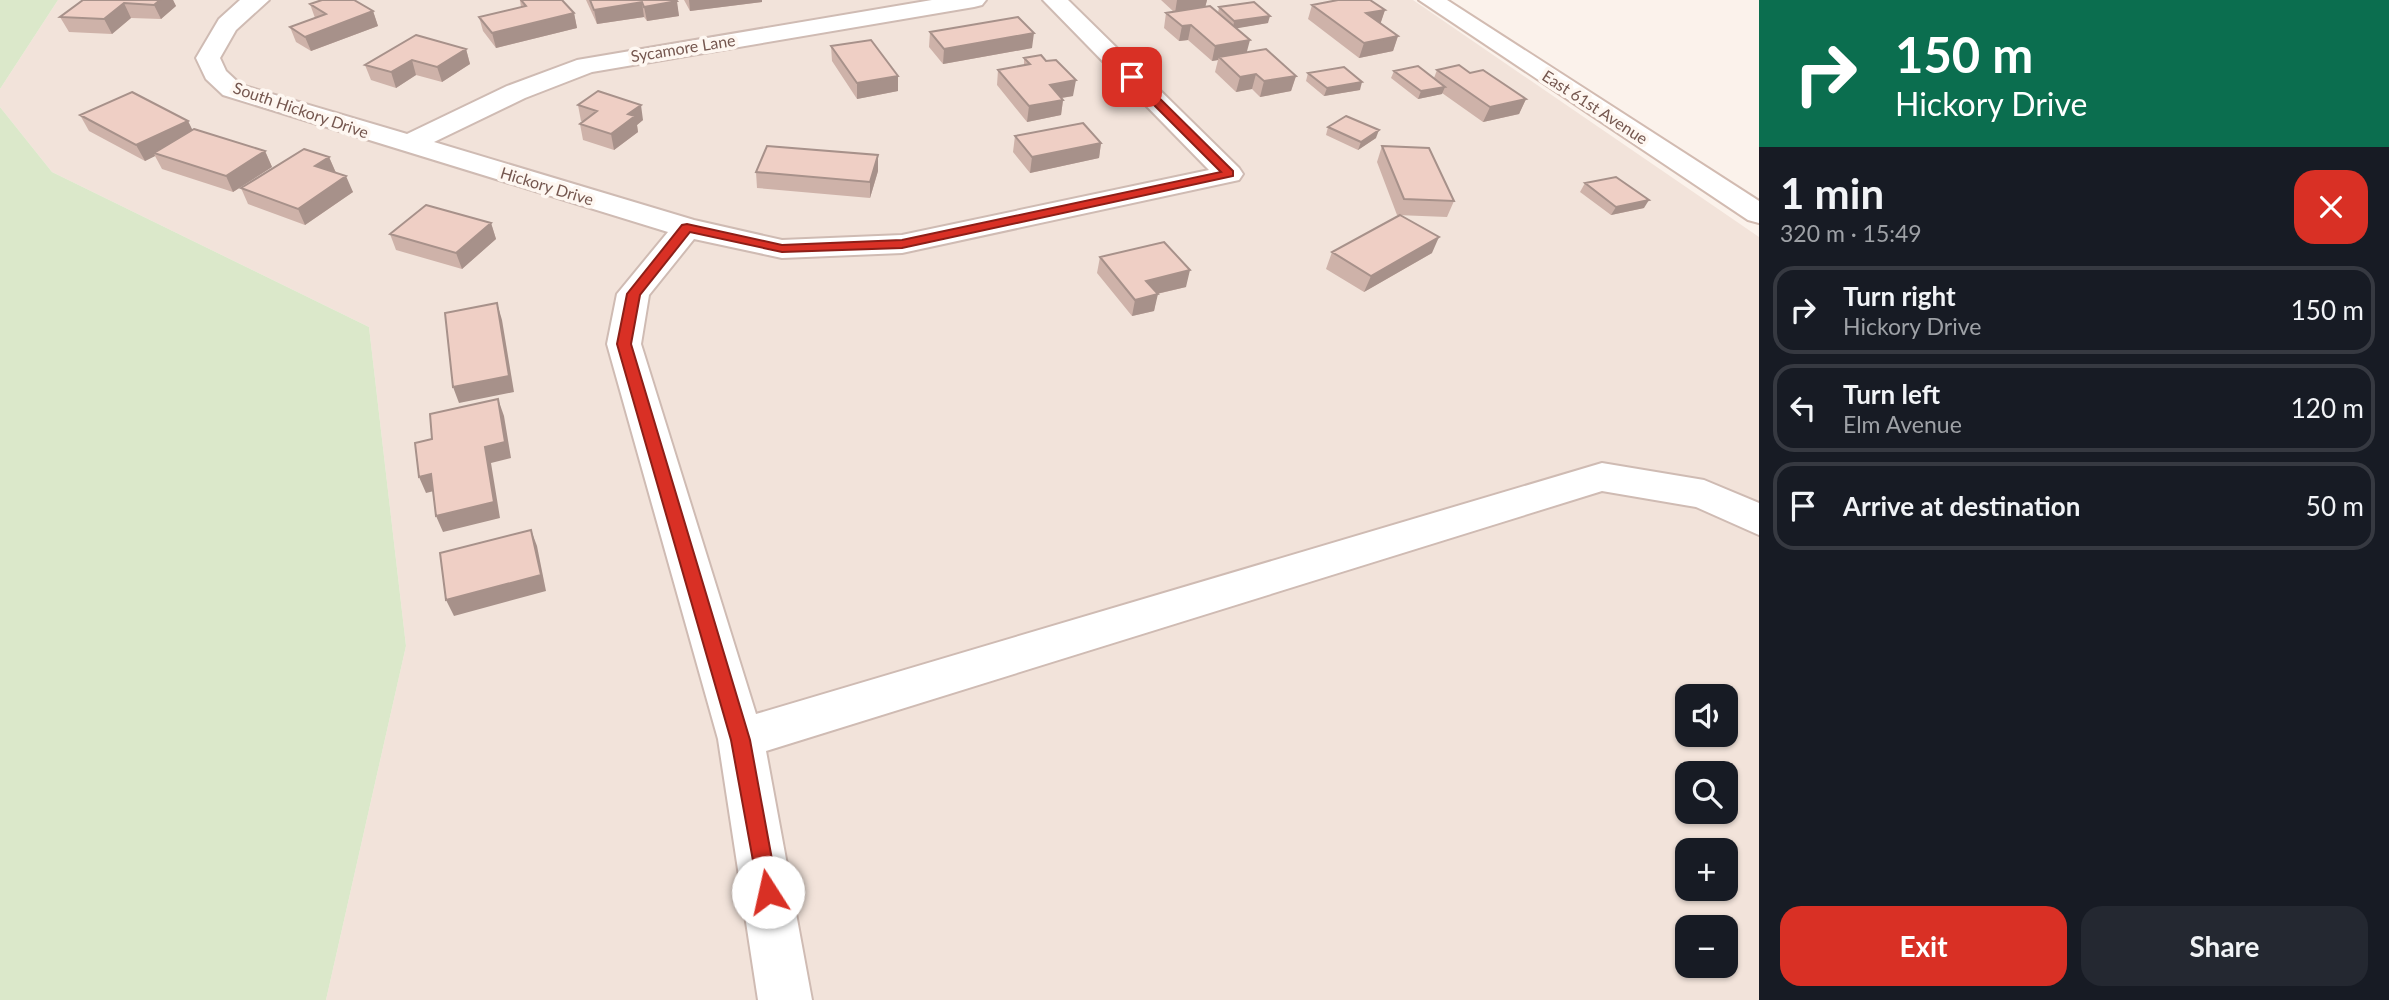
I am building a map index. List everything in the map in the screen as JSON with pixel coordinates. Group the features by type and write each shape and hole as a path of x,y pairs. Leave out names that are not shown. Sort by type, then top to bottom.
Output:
{"street":[{"name":"South Hickory Drive","path":"257,0 230,20 219,34 208,58 215,74 232,90 407,145"},
{"name":"Sycamore Lane","path":"407,145 516,92 586,65 974,0"},
{"name":"Hickory Drive","path":"407,145 687,228 782,248 902,244 1229,174 1055,0"},
{"name":"East 61st Avenue","path":"1431,0 1759,214"},
{"path":"687,228 633,294 624,344 741,740 785,1000"},
{"path":"741,740 1602,477 1704,494 1759,520"}],"shaded area":[{"path":"58,0 1413,0 1759,237 1759,1000 326,1000 406,646 369,327 52,172 0,107 0,89"}],"green space":[{"path":"0,0 58,0 0,89"},
{"path":"0,107 52,172 369,327 406,646 326,1000 0,1000"}],"building":[{"path":"83,0 160,0 154,5 124,3 104,19 60,17"},
{"path":"322,0 354,0 373,11 305,37 290,27 326,14 310,4"},
{"path":"521,0 562,0 574,13 492,33 479,17 526,6"},
{"path":"590,0 677,1 644,7 642,2 594,10"},
{"path":"1338,0 1370,0 1385,10 1366,13 1398,36 1364,43 1312,5"},
{"path":"1254,2 1270,16 1234,21 1219,7"},
{"path":"1210,6 1250,40 1215,46 1191,25 1182,26 1166,13"},
{"path":"1018,17 1034,33 944,49 930,32"},
{"path":"416,35 466,49 437,67 412,60 391,72 365,65"},
{"path":"871,40 898,76 857,83 831,46"},
{"path":"1266,49 1296,76 1264,81 1256,74 1240,77 1219,57"},
{"path":"1041,55 1046,61 1056,60 1076,80 1050,85 1063,100 1029,106 998,70 1030,64 1024,58"},
{"path":"1459,65 1470,73 1483,70 1526,99 1490,107 1437,70"},
{"path":"1418,66 1445,87 1421,91 1394,71"},
{"path":"1344,67 1362,82 1327,88 1308,73"},
{"path":"598,91 641,105 628,114 635,116 611,134 580,124 597,111 578,105"},
{"path":"132,92 188,121 136,145 80,115"},
{"path":"1346,116 1379,130 1361,142 1328,127"},
{"path":"1083,123 1101,143 1032,157 1015,136"},
{"path":"194,129 265,151 226,176 154,153"},
{"path":"767,146 878,155 870,182 756,172"},
{"path":"1382,146 1429,148 1454,201 1404,199"},
{"path":"304,149 329,157 315,166 346,176 298,209 241,188"},
{"path":"1616,177 1649,200 1616,207 1585,183"},
{"path":"426,205 491,223 456,253 390,234"},
{"path":"1400,215 1439,237 1371,276 1332,252"},
{"path":"1164,242 1190,270 1146,281 1158,294 1135,300 1100,257"},
{"path":"497,303 509,376 453,387 445,313"},
{"path":"498,399 505,442 485,447 494,502 436,516 431,474 419,477 415,443 432,439 430,414"},
{"path":"531,530 541,575 446,600 440,553"}],"route":[{"path":"768,892 741,740 657,464 624,344 633,294 687,228 782,248 902,244 1229,174 1132,77"}]}
